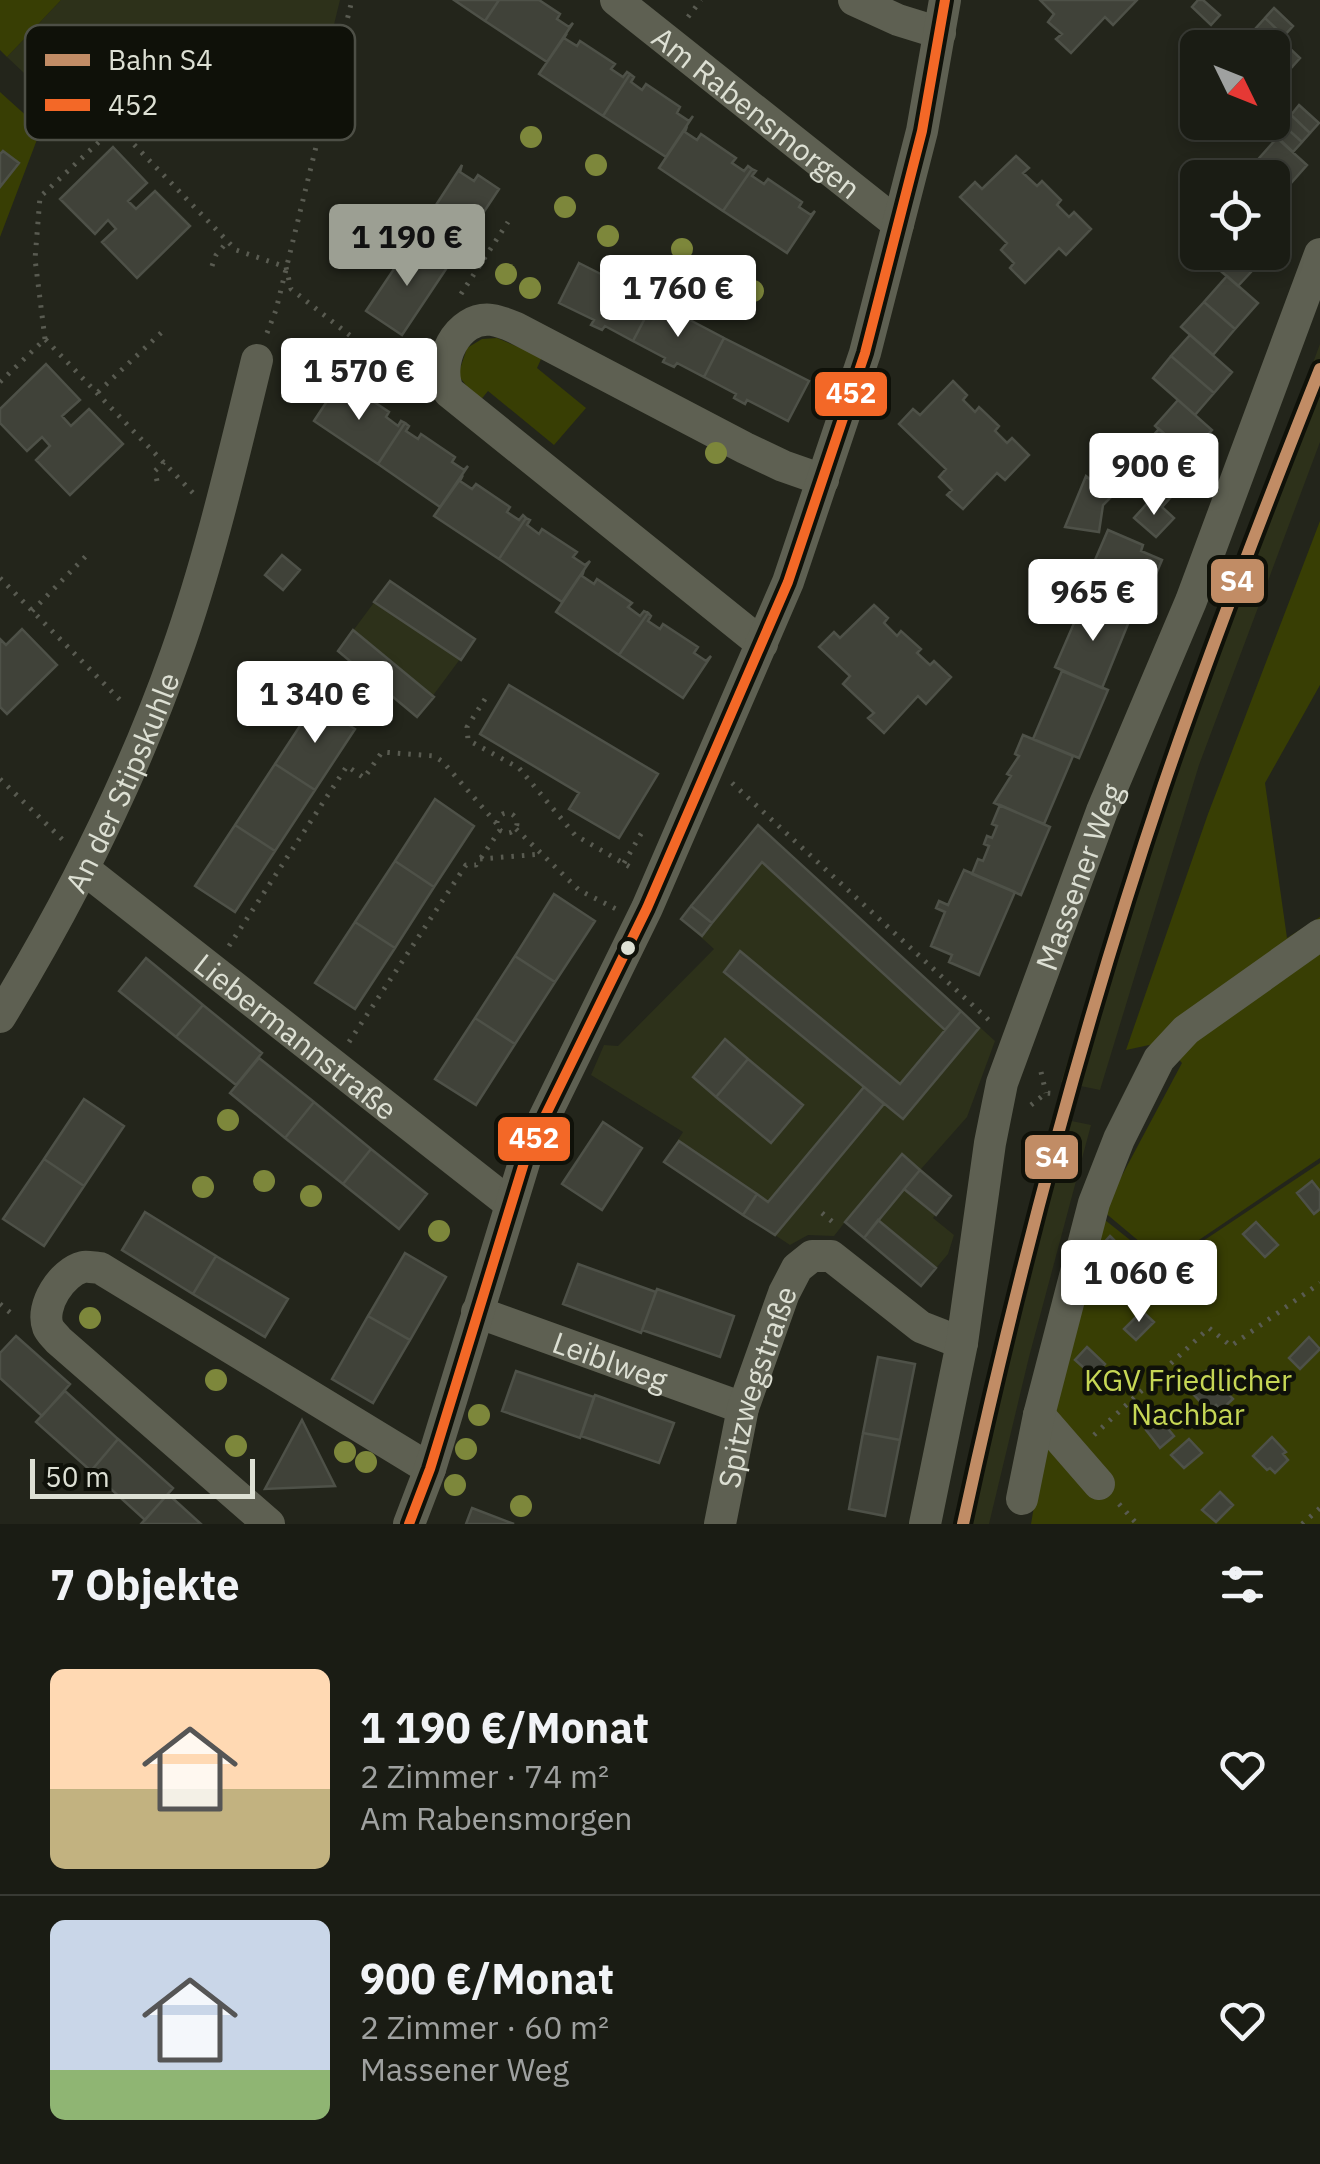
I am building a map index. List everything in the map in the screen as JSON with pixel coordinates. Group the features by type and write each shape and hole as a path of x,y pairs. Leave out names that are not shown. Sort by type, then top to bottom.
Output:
{"street":[{"name":"Am Rabensmorgen","path":"616,0 898,224"},
{"path":"854,0 940,33"},
{"name":"Am Rabensmorgen","path":"409,1524 430,1468 527,1152 647,908 712,764 824,480 865,352 922,131 945,0"},
{"name":"Massener Weg","path":"925,1524 962,1343 1002,1083 1102,810 1191,600 1320,254"},
{"path":"762,644 449,392 443,380 448,349 472,322 490,319 516,328 757,454 824,480"},
{"name":"An der Stipskuhle","path":"0,1017 84,869 148,729 182,635 217,518 257,360"},
{"name":"Liebermannstraße","path":"84,869 508,1204"},
{"path":"1022,1499 1039,1416 1094,1204 1118,1139 1159,1059 1186,1030 1320,934"},
{"name":"Spitzwegstraße","path":"720,1524 743,1408 784,1293 797,1268 812,1256 831,1256 921,1327 962,1343"},
{"path":"269,1524 58,1340 48,1327 47,1308 70,1274 85,1266 100,1268 430,1468"},
{"name":"Leiblweg","path":"477,1312 743,1408"},
{"path":"1039,1416 1100,1484"}],"path":[{"path":"346,25 352,0"},
{"path":"101,140 40,196 35,259 44,339 217,518"},
{"path":"129,140 236,250 286,267"},
{"path":"257,360 276,310 317,140"},
{"path":"461,294 508,222"},
{"path":"212,266 227,242"},
{"path":"286,267 291,290 413,385"},
{"path":"98,392 163,331"},
{"path":"0,382 44,339"},
{"path":"157,481 155,471 164,462"},
{"path":"32,611 89,553"},
{"path":"0,578 148,729"},
{"path":"485,699 468,728 468,740 519,768 574,834 641,873"},
{"path":"213,970 347,766 364,778 382,752 434,756 498,827 508,833 516,828"},
{"path":"712,764 1005,1034"},
{"path":"0,778 67,844 84,869"},
{"path":"334,1065 466,865 476,865 480,860 498,827 500,815 510,813 517,819 516,828"},
{"path":"516,828 579,890 623,913"},
{"path":"480,860 542,854"},
{"path":"1044,1082 1046,1093"},
{"path":"1028,1106 1046,1093 1058,1094"},
{"path":"822,1213 840,1228"},
{"path":"1073,1454 1208,1328 1231,1346 1320,1283"},
{"path":"0,1304 13,1315"},
{"path":"1302,1524 1320,1508"}],"shaded area":[{"path":"61,0 340,0 334,25 37,25"},
{"path":"25,38 25,74 7,57"},
{"path":"1320,344 1320,442 1199,765 1100,1090 1061,1082 1164,762"},
{"path":"390,581 475,639 417,717 338,651"},
{"path":"758,825 995,1041 967,1117 921,1169 951,1196 933,1218 954,1235 948,1254 921,1286 845,1222 834,1236 808,1235 790,1245 664,1162 683,1132 591,1075 604,1045 618,1046 714,949 681,919"},
{"path":"1052,1117 1091,1125 989,1524 955,1524"}],"green space":[{"path":"0,0 61,0 37,25 25,25 25,38 7,57 0,50"},
{"path":"0,92 25,115 25,140 37,140 0,237"},
{"path":"497,338 542,357 537,368 586,408 554,445 488,391 479,402 458,375 467,348 482,339"},
{"path":"1320,521 1320,685 1265,783 1287,938 1320,917 1320,1158 1165,1263 1103,1211 1182,1063 1163,1042 1126,1050 1208,814"},
{"name":"KGV Friedlicher Nachbar","path":"1320,1163 1320,1524 1031,1524 1055,1382 1100,1216 1164,1267"}],"building":[{"path":"454,0 499,0 485,21"},
{"path":"499,0 539,0 560,14 557,19 569,27 573,23 547,62 485,21"},
{"path":"1040,0 1137,0 1113,25 1105,17 1071,53 1056,39 1062,34 1048,22 1054,14"},
{"path":"1198,0 1220,15 1211,25 1192,7"},
{"path":"1274,8 1293,26 1278,30 1265,18"},
{"path":"1265,18 1278,30 1258,30"},
{"path":"567,33 564,38 577,46 580,41 615,64 611,69 623,77 627,72 630,74 603,116 539,74"},
{"path":"1290,49 1300,58 1290,65"},
{"path":"630,74 634,77 631,82 642,90 646,84 680,107 677,113 689,121 693,116 666,157 603,116"},
{"path":"1299,105 1319,123 1310,133 1291,115"},
{"path":"1290,116 1310,133 1302,142 1290,131"},
{"path":"687,126 685,132 697,140 701,134 736,158 732,163 744,171 748,166 752,169 723,211 659,168"},
{"path":"1290,131 1302,142 1293,152 1280,140 1290,140"},
{"path":"1279,140 1307,165 1290,184 1290,160 1258,160"},
{"path":"113,147 147,183 128,201 136,209 155,191 190,226 137,278 102,242 116,229 108,220 95,234 60,199"},
{"path":"3,151 19,163 0,187 0,154"},
{"path":"1016,156 1029,168 1023,173 1037,186 1042,181 1061,200 1057,205 1069,217 1074,212 1091,229 1066,255 1059,248 1025,283 1010,268 1014,263 1001,250 1007,243 960,197 975,182 982,189"},
{"path":"462,165 460,172 474,181 478,175 499,189 448,266 412,242"},
{"path":"752,169 756,171 752,176 764,184 768,179 802,202 799,207 811,215 815,211 787,253 723,211"},
{"path":"412,242 448,266 402,335 366,311"},
{"path":"579,263 654,301 633,341 605,326 602,330 591,325 594,320 559,303"},
{"path":"1220,270 1253,270 1238,286"},
{"path":"1227,276 1258,303 1235,329 1204,302"},
{"path":"654,301 724,338 704,377 677,363 674,367 663,362 665,358 633,341"},
{"path":"1204,302 1235,329 1213,355 1181,327"},
{"path":"1190,335 1232,372 1214,393 1171,356"},
{"path":"724,338 809,381 788,421 747,400 745,404 734,398 736,394 704,377"},
{"path":"1171,356 1214,393 1195,415 1153,378"},
{"path":"46,364 80,400 62,416 71,426 89,409 123,444 70,495 36,460 50,446 42,437 27,451 0,423 0,409"},
{"path":"341,380 339,386 352,395 356,390 389,412 386,417 398,426 401,421 405,423 378,464 314,421"},
{"path":"953,381 967,395 963,400 975,412 979,407 999,426 995,431 1007,443 1012,438 1029,455 1005,480 997,473 963,509 947,495 952,490 939,477 946,469 899,424 913,409 920,415"},
{"path":"1178,400 1212,430 1189,456 1155,426"},
{"path":"405,423 409,426 406,431 418,439 421,434 455,457 452,462 464,470 468,466 440,507 378,464"},
{"path":"1159,429 1200,465 1162,507 1121,471"},
{"path":"463,475 460,481 472,489 476,484 510,507 507,512 519,520 523,515 526,518 499,559 434,516"},
{"path":"1086,476 1111,497 1103,505 1099,532 1065,527"},
{"path":"1152,498 1174,518 1156,537 1134,518"},
{"path":"526,518 530,520 527,525 539,534 542,529 577,552 573,557 585,565 590,561 562,602 499,559"},
{"path":"1108,530 1143,545 1141,551 1162,560 1136,622 1079,597"},
{"path":"282,555 300,570 283,590 265,575"},
{"path":"584,570 582,576 594,584 597,579 632,603 628,607 640,616 644,611 648,613 619,655 556,612"},
{"path":"390,581 475,639 461,660 374,602"},
{"path":"1084,600 1130,619 1102,688 1055,667"},
{"path":"874,605 888,618 884,623 897,636 901,631 921,649 917,653 930,665 934,661 951,677 926,704 918,696 884,733 868,718 874,713 843,684 850,676 819,647 834,632 840,638"},
{"path":"648,613 648,621 660,629 663,624 698,647 694,653 706,661 711,656 683,698 619,655"},
{"path":"22,629 57,665 7,714 0,707 0,639 6,645"},
{"path":"353,630 434,697 417,717 338,651"},
{"path":"1062,671 1108,690 1079,758 1033,739"},
{"path":"509,685 658,774 619,838 569,809 579,793 480,734"},
{"path":"315,703 355,729 315,790 275,764"},
{"path":"1023,735 1073,756 1044,824 994,803 1011,776 1007,774 1019,756 1015,754"},
{"path":"275,764 315,790 275,851 235,825"},
{"path":"435,799 474,826 434,887 395,861"},
{"path":"1000,805 1050,827 1021,895 972,874 978,859 983,861 989,846 984,844 997,826 992,824"},
{"path":"235,825 275,851 235,912 195,886"},
{"path":"758,825 961,1011 945,1030 762,862 712,923 691,906"},
{"path":"395,861 434,887 395,948 355,922"},
{"path":"964,870 1015,892 979,975 949,962 952,955 931,946 945,912 936,908 939,901 948,905"},
{"path":"554,894 595,921 555,982 515,956"},
{"path":"691,906 712,923 702,936 681,919"},
{"path":"355,922 395,948 355,1009 315,983"},
{"path":"740,951 900,1084 961,1011 979,1028 903,1119 724,972"},
{"path":"515,956 555,982 515,1044 475,1018"},
{"path":"146,958 203,1005 176,1037 119,991"},
{"path":"203,1005 262,1053 236,1085 176,1037"},
{"path":"475,1018 515,1044 476,1105 435,1079"},
{"path":"725,1039 748,1059 716,1097 693,1077"},
{"path":"259,1058 314,1102 285,1138 230,1093"},
{"path":"748,1059 803,1105 771,1143 716,1097"},
{"path":"864,1087 884,1104 775,1235 743,1215 757,1194 768,1202"},
{"path":"84,1099 124,1126 84,1186 44,1159"},
{"path":"314,1102 371,1149 343,1184 285,1138"},
{"path":"603,1122 642,1148 602,1210 562,1184"},
{"path":"679,1141 757,1194 743,1215 664,1162"},
{"path":"371,1149 427,1194 399,1229 343,1184"},
{"path":"902,1154 920,1170 864,1238 845,1222"},
{"path":"44,1159 84,1186 44,1246 3,1219"},
{"path":"920,1170 951,1196 936,1215 904,1189"},
{"path":"1312,1181 1320,1191 1320,1209 1314,1214 1297,1193"},
{"path":"145,1212 216,1256 193,1294 122,1250"},
{"path":"878,1220 936,1268 921,1286 864,1238"},
{"path":"1256,1222 1278,1245 1265,1257 1243,1234"},
{"path":"1110,1236 1123,1249 1113,1259 1100,1247"},
{"path":"405,1253 446,1277 410,1340 368,1316"},
{"path":"216,1256 288,1299 265,1337 193,1294"},
{"path":"578,1264 656,1292 641,1333 563,1304"},
{"path":"657,1289 734,1316 720,1357 642,1330"},
{"path":"1142,1311 1154,1322 1136,1340 1124,1329"},
{"path":"368,1316 410,1340 373,1403 332,1379"},
{"path":"16,1336 70,1384 42,1416 0,1378 0,1353"},
{"path":"1309,1337 1320,1349 1300,1369 1289,1358"},
{"path":"1087,1347 1105,1364 1094,1377 1075,1360"},
{"path":"878,1357 915,1364 900,1440 863,1433"},
{"path":"516,1371 594,1397 580,1438 502,1411"},
{"path":"1206,1371 1233,1399 1221,1410 1216,1405 1209,1411 1194,1395 1203,1387 1196,1379"},
{"path":"65,1391 118,1439 91,1471 36,1422"},
{"path":"595,1395 674,1423 659,1463 581,1436"},
{"path":"1160,1419 1174,1436 1160,1448 1146,1430"},
{"path":"302,1420 335,1486 265,1489"},
{"path":"863,1433 900,1440 885,1516 849,1509"},
{"path":"1272,1437 1288,1460 1275,1473 1253,1456"},
{"path":"118,1439 173,1488 145,1520 91,1471"},
{"path":"1189,1439 1202,1453 1184,1468 1171,1455"},
{"path":"1220,1492 1233,1505 1216,1522 1202,1510"},
{"path":"168,1494 201,1524 141,1524"},
{"path":"472,1508 514,1524 466,1524"}],"rail line":[{"name":"S4","path":"963,1524 1029,1245 1078,1060 1133,878 1200,682 1320,369"}],"transit line":[{"name":"452","path":"409,1524 430,1469 527,1153 647,908 788,582 865,353 922,131 945,0"}]}
